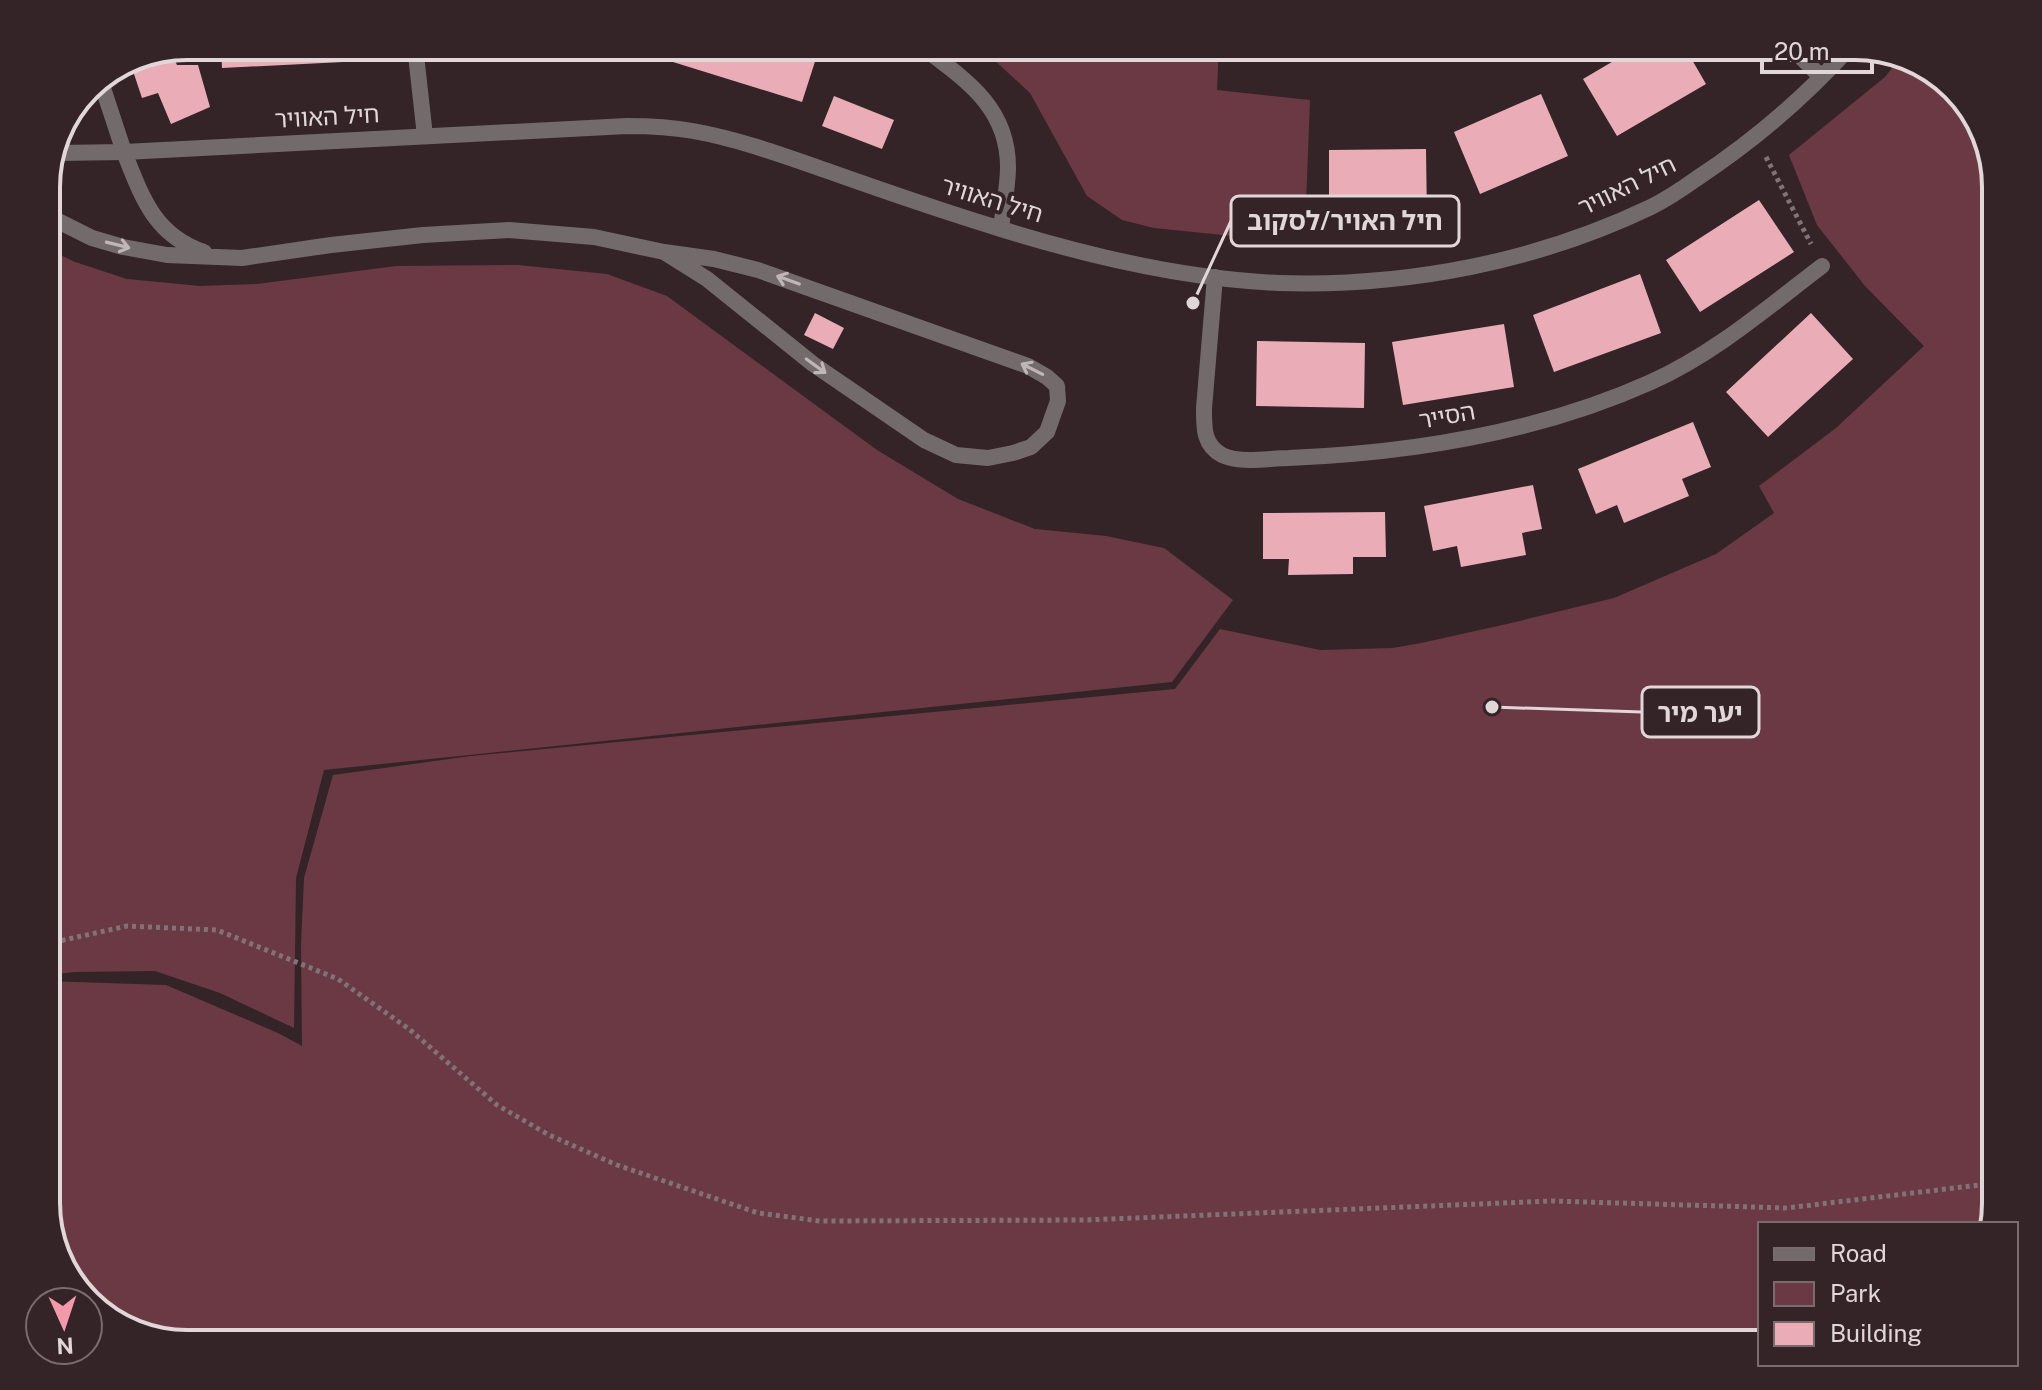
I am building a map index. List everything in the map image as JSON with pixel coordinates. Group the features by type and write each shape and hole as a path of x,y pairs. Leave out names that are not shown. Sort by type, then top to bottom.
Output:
{"street":[{"path":"417,60 425,136"},
{"path":"940,60 968,81 991,107 1004,134 1008,166 1001,229"},
{"path":"1804,60 1821,77"},
{"name":"חיל האוויר","path":"64,153 627,126 693,131 771,152 1001,229 1098,257 1215,277 1276,283 1331,283 1410,277 1517,257 1557,245 1653,206 1756,136 1837,60"},
{"path":"104,91 124,152 152,214 167,232 190,247 218,256"},
{"path":"60,222 92,238 167,255 242,258 408,236 509,230 594,237 714,259 758,270 1028,366 1057,386 1058,401 1047,432 1031,447 988,458 956,455 924,440 813,364 707,279 664,252"},
{"name":"הסייר","path":"1215,277 1204,429 1209,445 1224,456 1245,459 1323,456 1474,436 1599,403 1653,382 1710,351 1822,266"}],"path":[{"path":"1756,136 1822,266"},
{"path":"60,941 127,926 217,930 338,979 409,1029 497,1105 549,1135 617,1165 758,1213 820,1221 1085,1220 1552,1201 1787,1208 1982,1185"}],"green space":[{"path":"994,60 1218,60 1217,90 1310,100 1305,230 1272,240 1154,228 1122,220 1087,196 1030,93"},
{"path":"1893,66 1926,81 1956,110 1972,138 1981,170 1980,1222 1758,1222 1758,1330 187,1330 146,1323 116,1309 104,1299 104,1286 91,1286 77,1266 62,1228 60,1211 60,981 166,985 302,1046 304,878 333,775 471,756 1175,689 1220,629 1320,650 1393,648 1614,598 1716,554 1774,513 1759,486 1836,428 1924,346 1865,286 1817,225 1789,155 1885,77"},
{"path":"60,255 127,279 200,286 257,284 396,266 518,265 607,274 667,296 877,450 958,499 1035,529 1106,536 1164,548 1233,600 1172,682 324,770 296,878 294,1028 220,993 155,971 60,974"}],"building":[{"path":"222,60 383,60 222,68"},
{"path":"667,60 816,60 802,102"},
{"path":"1615,60 1692,60 1706,84 1617,136 1583,79"},
{"path":"175,61 177,65 198,65 210,107 171,124 158,93 142,98 133,72"},
{"path":"1541,94 1568,156 1480,194 1454,132"},
{"path":"834,96 894,120 882,149 822,126"},
{"path":"1426,149 1427,220 1329,220 1329,150"},
{"path":"1759,200 1794,252 1700,312 1666,260"},
{"path":"1640,274 1661,333 1554,372 1533,315"},
{"path":"815,313 844,328 833,349 804,335"},
{"path":"1811,313 1853,359 1768,437 1726,392"},
{"path":"1504,324 1514,387 1403,405 1392,342"},
{"path":"1257,341 1365,343 1364,408 1256,406"},
{"path":"1693,422 1711,467 1682,479 1689,496 1624,523 1617,505 1596,514 1578,469"},
{"path":"1533,485 1542,529 1522,533 1526,555 1461,567 1457,546 1433,551 1424,506"},
{"path":"1385,512 1386,557 1353,557 1353,574 1288,575 1289,559 1263,559 1263,513"}],"place":[{"name":"חיל האויר/לסקוב","path":"1193,303"},
{"name":"יער מיר","path":"1492,707"}]}
